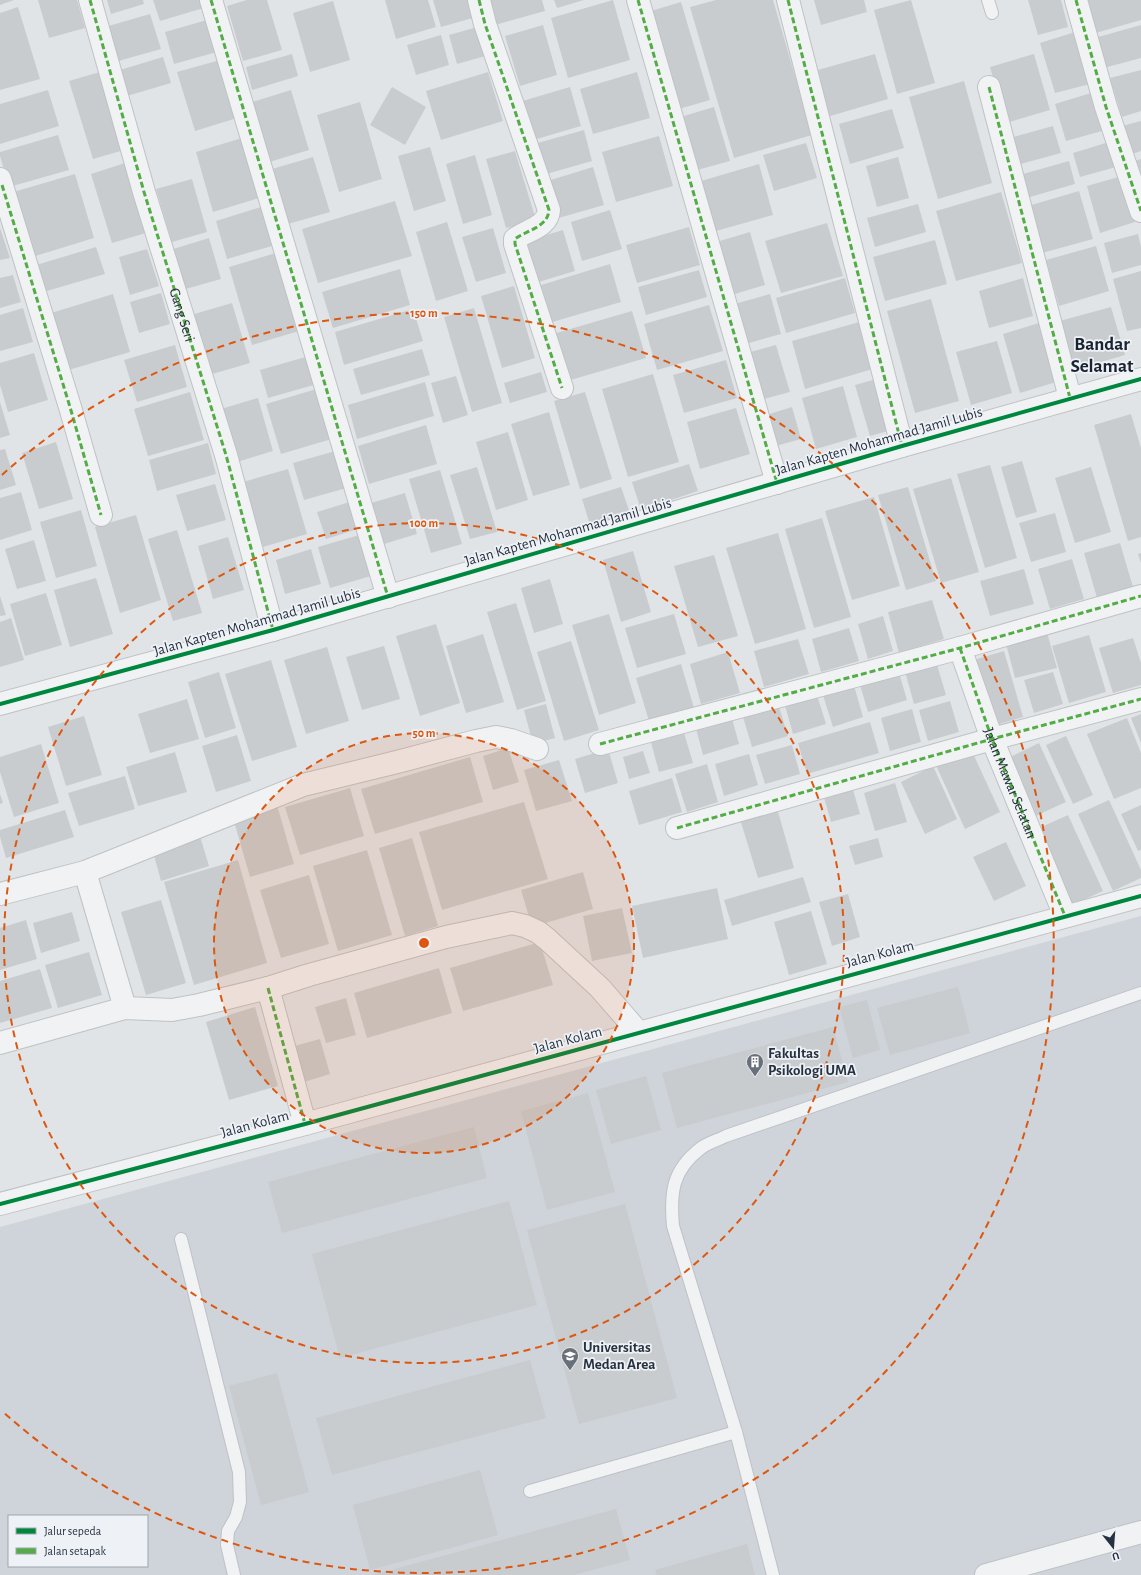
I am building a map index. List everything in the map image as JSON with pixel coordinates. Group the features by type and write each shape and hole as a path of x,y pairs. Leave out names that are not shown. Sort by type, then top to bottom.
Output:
{"street":[{"name":"Gang Seri","path":"90,0 144,192 226,455 273,630"},
{"path":"211,0 388,597"},
{"path":"479,0 485,24 548,210 548,216 544,223 520,235 515,239 515,244 562,388"},
{"path":"638,0 777,483"},
{"path":"788,0 902,446"},
{"path":"1076,0 1106,107 1141,211"},
{"path":"989,87 1070,398"},
{"path":"0,180 70,407 101,515"},
{"name":"Jalan Kapten Mohammad Jamil Lubis","path":"0,704 273,630 902,446 1141,379"},
{"path":"600,744 960,648 1141,596"},
{"name":"Jalan Mawar Selatan","path":"960,648 992,739 1065,916"},
{"path":"677,828 992,739 1141,699"},
{"path":"0,894 85,872 303,785 476,741 496,738 511,740 537,749"},
{"path":"85,872 125,1008"},
{"name":"Jalan Kolam","path":"0,1204 304,1124 1141,896"},
{"path":"0,1043 125,1008 172,1010 268,988 309,975 446,937 512,924 525,926 538,932 547,939 600,988 639,1033"},
{"path":"268,988 304,1124"},
{"path":"999,1573 1141,1532"}],"lane":[{"path":"988,0 992,13"},
{"path":"773,1575 736,1432 673,1226 671,1204 674,1184 683,1165 701,1148 726,1136 1141,993"},
{"path":"181,1239 239,1472 240,1502 236,1517 228,1531 227,1546 234,1575"},
{"path":"530,1491 736,1432"}],"shaded area":[{"name":"Universitas Medan Area","path":"1141,916 1141,1575 0,1575 0,1227"}],"building":[{"path":"0,0 14,0 0,5"},
{"path":"38,0 77,0 85,28 49,38"},
{"path":"107,0 143,0 144,4 111,14"},
{"path":"153,0 205,0 207,7 160,21"},
{"path":"247,0 267,0 282,50 243,61 227,6"},
{"path":"385,0 428,0 436,27 396,39"},
{"path":"433,0 471,0 476,17 441,27"},
{"path":"483,0 542,0 545,11 491,26"},
{"path":"554,0 584,0 557,8"},
{"path":"613,0 630,60 568,78 551,18"},
{"path":"716,0 773,0 812,135 734,158 690,7"},
{"path":"814,0 864,0 867,12 821,25"},
{"path":"911,0 935,83 897,94 874,10"},
{"path":"1028,0 1061,0 1068,27 1038,35"},
{"path":"1082,0 1141,0 1141,20 1092,34"},
{"path":"333,1 350,60 310,72 293,13"},
{"path":"681,2 710,100 672,111 644,13"},
{"path":"18,7 40,79 0,90 0,13"},
{"path":"150,14 161,49 115,62 105,27"},
{"path":"207,20 217,52 174,64 165,32"},
{"path":"543,25 557,75 520,86 505,36"},
{"path":"1141,25 1141,58 1100,69 1091,39"},
{"path":"481,26 489,55 457,64 449,35"},
{"path":"1075,32 1090,84 1055,93 1040,43"},
{"path":"441,35 449,65 416,75 407,45"},
{"path":"292,54 298,76 252,90 246,67"},
{"path":"875,54 888,99 827,117 814,71"},
{"path":"1034,54 1050,110 1006,123 990,67"},
{"path":"163,57 171,83 127,96 120,70"},
{"path":"220,60 237,118 195,131 177,72"},
{"path":"1141,70 1141,111 1122,117 1110,78"},
{"path":"100,72 124,150 93,159 69,81"},
{"path":"488,72 503,121 441,140 426,91"},
{"path":"637,72 650,118 593,134 580,89"},
{"path":"964,81 992,183 938,199 909,97"},
{"path":"392,87 426,107 405,145 370,125"},
{"path":"570,87 581,126 530,141 519,102"},
{"path":"48,90 59,126 0,144 0,104"},
{"path":"291,90 309,150 266,163 249,103"},
{"path":"1091,93 1102,131 1066,141 1055,104"},
{"path":"360,102 382,179 339,192 317,115"},
{"path":"714,107 730,161 690,172 674,119"},
{"path":"892,109 904,148 850,164 839,124"},
{"path":"1141,121 1141,151 1126,156 1118,127"},
{"path":"1053,126 1061,153 1013,166 1006,139"},
{"path":"584,130 592,161 543,175 534,144"},
{"path":"58,135 69,170 9,187 0,152"},
{"path":"659,136 673,186 616,202 602,152"},
{"path":"242,138 259,198 213,212 196,152"},
{"path":"1109,142 1116,167 1080,177 1073,153"},
{"path":"806,143 817,178 774,191 763,155"},
{"path":"430,147 446,201 414,211 398,156"},
{"path":"515,151 536,220 506,228 486,159"},
{"path":"475,155 492,215 463,224 446,164"},
{"path":"313,157 330,212 288,224 272,169"},
{"path":"898,157 909,198 877,207 866,166"},
{"path":"1141,159 1141,186 1131,162"},
{"path":"1069,161 1075,184 1023,199 1016,176"},
{"path":"125,163 146,233 112,243 91,174"},
{"path":"759,164 773,215 716,231 701,181"},
{"path":"593,167 604,205 555,219 544,182"},
{"path":"75,174 94,238 29,258 10,193"},
{"path":"1122,176 1135,222 1100,233 1087,186"},
{"path":"192,179 207,232 172,242 156,189"},
{"path":"1079,191 1093,239 1042,253 1028,206"},
{"path":"1001,192 1022,263 956,281 936,211"},
{"path":"395,201 412,256 318,283 302,229"},
{"path":"918,204 926,232 875,247 867,218"},
{"path":"261,207 272,246 227,259 216,221"},
{"path":"610,210 622,249 582,261 571,222"},
{"path":"447,222 468,291 436,301 416,232"},
{"path":"827,223 843,276 781,293 765,241"},
{"path":"689,227 700,265 637,283 626,245"},
{"path":"0,228 10,258 0,260"},
{"path":"493,228 506,273 476,282 462,237"},
{"path":"563,230 575,271 535,283 523,242"},
{"path":"750,232 765,285 728,296 713,243"},
{"path":"1138,234 1141,247 1141,265 1112,273 1104,243"},
{"path":"209,238 221,279 182,290 170,250"},
{"path":"935,240 947,284 885,301 873,257"},
{"path":"1096,246 1109,291 1059,306 1046,260"},
{"path":"96,247 105,274 40,293 33,266"},
{"path":"147,249 159,286 130,295 119,257"},
{"path":"279,252 302,330 252,345 229,267"},
{"path":"610,264 621,302 549,323 538,286"},
{"path":"400,269 410,305 333,328 322,292"},
{"path":"699,270 707,297 646,315 638,287"},
{"path":"1141,271 1141,328 1127,331 1113,279"},
{"path":"13,275 21,302 0,308 0,278"},
{"path":"845,278 855,313 786,333 776,298"},
{"path":"1023,278 1033,316 989,328 979,291"},
{"path":"514,286 535,358 502,368 481,296"},
{"path":"161,293 170,324 139,333 130,302"},
{"path":"113,294 130,352 65,371 48,314"},
{"path":"770,294 781,334 742,345 731,305"},
{"path":"931,299 959,401 915,413 887,311"},
{"path":"232,303 250,363 209,375 191,315"},
{"path":"709,305 723,351 657,370 644,324"},
{"path":"1111,307 1125,355 1070,371 1056,322"},
{"path":"23,308 33,342 0,351 0,315"},
{"path":"474,308 502,403 472,412 444,317"},
{"path":"413,309 423,341 344,365 335,332"},
{"path":"632,311 646,358 567,381 553,334"},
{"path":"863,321 876,368 805,389 792,341"},
{"path":"1039,323 1056,382 1020,393 1003,334"},
{"path":"997,341 1012,393 971,405 956,352"},
{"path":"175,345 187,387 137,402 124,360"},
{"path":"776,345 790,392 760,400 747,353"},
{"path":"422,349 430,375 361,395 353,369"},
{"path":"34,353 48,400 8,412 0,385 0,363"},
{"path":"309,356 317,384 268,398 260,370"},
{"path":"726,360 737,398 684,413 673,375"},
{"path":"541,372 547,392 510,403 504,383"},
{"path":"653,374 679,462 628,477 602,389"},
{"path":"456,376 468,415 443,423 431,383"},
{"path":"880,378 895,429 870,436 855,385"},
{"path":"425,382 434,416 357,439 348,405"},
{"path":"843,386 857,437 816,449 802,398"},
{"path":"320,388 335,438 281,454 266,404"},
{"path":"190,392 204,440 148,456 134,409"},
{"path":"585,392 612,479 580,489 554,401"},
{"path":"258,398 273,451 237,462 221,409"},
{"path":"0,402 10,435 0,438"},
{"path":"792,407 801,439 772,447 763,416"},
{"path":"736,408 750,454 700,469 687,422"},
{"path":"549,412 570,485 533,496 511,424"},
{"path":"1131,414 1141,448 1141,537 1128,541 1094,425"},
{"path":"426,425 437,464 369,484 358,446"},
{"path":"508,432 528,500 496,510 476,442"},
{"path":"56,442 73,499 39,509 22,453"},
{"path":"208,443 216,474 157,491 149,460"},
{"path":"5,449 16,485 0,490 0,450"},
{"path":"339,450 350,487 304,500 293,463"},
{"path":"1022,461 1037,512 1016,518 1001,467"},
{"path":"689,464 698,491 641,510 632,482"},
{"path":"990,465 1017,558 985,568 957,474"},
{"path":"477,467 497,532 470,539 450,475"},
{"path":"1091,467 1111,532 1075,543 1055,478"},
{"path":"288,469 307,534 263,547 243,482"},
{"path":"440,470 462,544 431,553 409,479"},
{"path":"951,478 979,572 941,583 913,489"},
{"path":"215,484 226,520 187,531 176,495"},
{"path":"621,487 631,516 591,528 582,499"},
{"path":"908,487 936,581 906,590 878,495"},
{"path":"21,492 32,530 0,540 0,498"},
{"path":"405,493 417,534 384,544 371,503"},
{"path":"874,497 900,586 852,600 825,511"},
{"path":"353,501 361,528 326,539 317,512"},
{"path":"81,510 97,566 56,578 40,522"},
{"path":"1055,513 1066,552 1031,562 1019,523"},
{"path":"136,515 161,600 120,613 95,527"},
{"path":"822,518 851,617 814,628 785,529"},
{"path":"177,530 202,613 173,621 148,539"},
{"path":"366,533 378,574 330,588 318,547"},
{"path":"778,533 806,629 755,644 726,548"},
{"path":"228,537 244,590 213,599 198,546"},
{"path":"34,540 46,581 17,589 5,549"},
{"path":"1120,543 1133,587 1097,598 1084,553"},
{"path":"311,549 321,584 285,594 276,560"},
{"path":"633,551 651,612 621,622 603,560"},
{"path":"1141,553 1141,563 1138,554"},
{"path":"714,555 738,636 698,647 674,566"},
{"path":"1072,559 1084,599 1050,609 1038,569"},
{"path":"1024,569 1034,604 990,616 980,581"},
{"path":"96,578 113,634 70,647 54,590"},
{"path":"550,579 563,624 534,633 521,588"},
{"path":"46,593 62,645 25,656 10,604"},
{"path":"0,596 6,615 0,616"},
{"path":"932,600 944,639 899,653 888,612"},
{"path":"516,603 546,701 517,710 487,612"},
{"path":"609,614 636,703 599,715 572,625"},
{"path":"674,614 686,654 637,668 625,628"},
{"path":"883,616 893,651 868,659 858,624"},
{"path":"11,618 24,660 0,667 0,622"},
{"path":"436,624 460,703 420,716 396,636"},
{"path":"849,628 859,661 821,672 812,639"},
{"path":"1046,629 1057,668 1015,678 1005,640"},
{"path":"483,634 504,702 466,713 446,646"},
{"path":"1089,635 1106,692 1069,703 1052,646"},
{"path":"1133,638 1141,663 1141,685 1113,693 1099,648"},
{"path":"798,639 809,674 764,687 754,651"},
{"path":"571,641 599,730 564,741 537,652"},
{"path":"384,646 400,699 362,710 346,657"},
{"path":"327,647 349,721 306,734 284,660"},
{"path":"1004,651 1023,717 989,727 970,661"},
{"path":"728,652 740,693 701,704 690,664"},
{"path":"935,658 946,695 914,704 904,668"},
{"path":"271,660 297,747 252,761 225,674"},
{"path":"681,664 694,708 649,721 636,678"},
{"path":"897,666 907,700 868,712 858,678"},
{"path":"219,672 236,728 205,738 188,682"},
{"path":"1053,672 1063,704 1034,713 1024,680"},
{"path":"853,682 863,717 833,727 822,692"},
{"path":"816,692 826,724 793,734 784,702"},
{"path":"187,699 199,739 150,753 138,714"},
{"path":"950,701 959,732 928,741 919,710"},
{"path":"546,704 555,738 533,744 524,710"},
{"path":"779,707 788,736 752,747 743,717"},
{"path":"912,709 921,742 890,751 881,718"},
{"path":"1141,714 1141,743 1131,718"},
{"path":"731,715 739,744 703,755 695,725"},
{"path":"84,716 102,775 66,786 48,727"},
{"path":"1127,718 1141,753 1141,788 1114,799 1087,734"},
{"path":"870,722 879,753 807,774 798,743"},
{"path":"682,726 693,763 659,772 649,735"},
{"path":"237,735 251,781 216,792 202,746"},
{"path":"1066,736 1093,795 1073,804 1046,745"},
{"path":"1039,743 1066,802 1029,819 1002,761"},
{"path":"41,744 59,803 14,817 0,772 0,757"},
{"path":"792,745 800,774 765,784 756,755"},
{"path":"970,747 1000,812 965,829 935,763"},
{"path":"508,748 519,782 493,790 483,756"},
{"path":"608,749 618,783 585,793 575,759"},
{"path":"643,751 650,773 629,779 623,757"},
{"path":"175,752 187,792 138,806 126,767"},
{"path":"749,754 758,785 724,796 715,764"},
{"path":"470,757 483,802 375,834 361,789"},
{"path":"559,760 572,801 536,811 524,770"},
{"path":"707,764 718,802 687,812 675,774"},
{"path":"933,766 957,819 925,834 901,782"},
{"path":"125,776 135,809 79,826 68,793"},
{"path":"672,778 682,812 639,825 629,791"},
{"path":"895,783 907,822 875,831 864,793"},
{"path":"852,786 860,814 831,822 823,794"},
{"path":"350,788 364,836 300,855 285,807"},
{"path":"0,794 3,803 0,804"},
{"path":"1109,800 1141,870 1141,878 1113,891 1078,814"},
{"path":"524,802 548,879 442,910 419,832"},
{"path":"277,805 294,864 250,877 233,818"},
{"path":"1141,805 1141,850 1138,851 1121,814"},
{"path":"777,808 794,868 758,878 740,819"},
{"path":"65,810 74,837 6,858 0,837 0,830"},
{"path":"1068,815 1103,891 1072,905 1037,829"},
{"path":"199,833 209,866 161,881 152,848"},
{"path":"412,838 438,926 405,936 379,848"},
{"path":"878,838 883,857 855,865 849,846"},
{"path":"1006,842 1026,886 994,901 973,857"},
{"path":"367,850 392,935 338,951 313,866"},
{"path":"238,860 267,963 194,985 164,882"},
{"path":"583,872 593,909 532,927 521,890"},
{"path":"309,875 329,944 281,958 260,890"},
{"path":"803,877 811,902 732,926 724,900"},
{"path":"717,888 728,939 643,958 632,906"},
{"path":"848,894 860,937 832,946 819,902"},
{"path":"161,900 186,983 146,995 121,912"},
{"path":"622,908 632,953 592,961 583,916"},
{"path":"811,911 827,964 789,975 774,922"},
{"path":"72,912 80,941 41,953 33,923"},
{"path":"26,920 37,959 0,970 0,928"},
{"path":"540,942 553,985 463,1011 450,968"},
{"path":"89,952 102,995 58,1008 45,965"},
{"path":"439,968 452,1013 367,1038 354,993"},
{"path":"40,969 52,1008 0,1023 0,981"},
{"path":"958,987 970,1033 890,1055 877,1008"},
{"path":"346,998 356,1035 326,1043 315,1007"},
{"path":"867,1000 880,1050 853,1058 839,1007"},
{"path":"255,1007 278,1086 229,1100 206,1022"},
{"name":"Fakultas Psikologi UMA","path":"833,1027 848,1082 677,1128 662,1073"},
{"path":"320,1039 330,1074 301,1083 291,1047"},
{"path":"646,1076 661,1130 611,1144 596,1090"},
{"path":"588,1093 615,1192 547,1210 521,1111"},
{"path":"474,1127 487,1178 282,1233 268,1182"},
{"path":"509,1201 537,1305 340,1358 312,1254"},
{"path":"625,1204 677,1398 579,1424 527,1230"},
{"path":"530,1360 546,1418 332,1475 316,1418"},
{"path":"277,1373 309,1492 261,1505 229,1386"},
{"path":"480,1470 498,1535 370,1570 353,1505"},
{"path":"616,1509 630,1560 574,1575 372,1575"},
{"path":"747,1544 755,1575 657,1575 655,1570"}],"marked path":[{"path":"90,0 144,192 226,455 273,630"},
{"path":"211,0 388,597"},
{"path":"479,0 485,24 549,210 548,216 545,220 536,228 515,239 515,244 562,388"},
{"path":"638,0 777,483"},
{"path":"788,0 902,446"},
{"path":"1076,0 1106,107 1141,211"},
{"path":"989,87 1070,398"},
{"path":"2,185 70,407 101,515"},
{"path":"600,744 960,648 1141,596"},
{"path":"960,648 992,739 1065,916"},
{"path":"677,828 992,739 1141,699"},
{"path":"268,988 305,1124"}],"cycle path":[{"path":"0,704 273,630 902,446 1141,379"},
{"path":"0,1204 305,1124 1141,896"}],"place":[{"name":"Fakultas Psikologi UMA","path":"755,1077"},
{"name":"Universitas Medan Area","path":"570,1371"}],"district":[{"name":"Bandar Selamat","path":"1102,355"}]}
